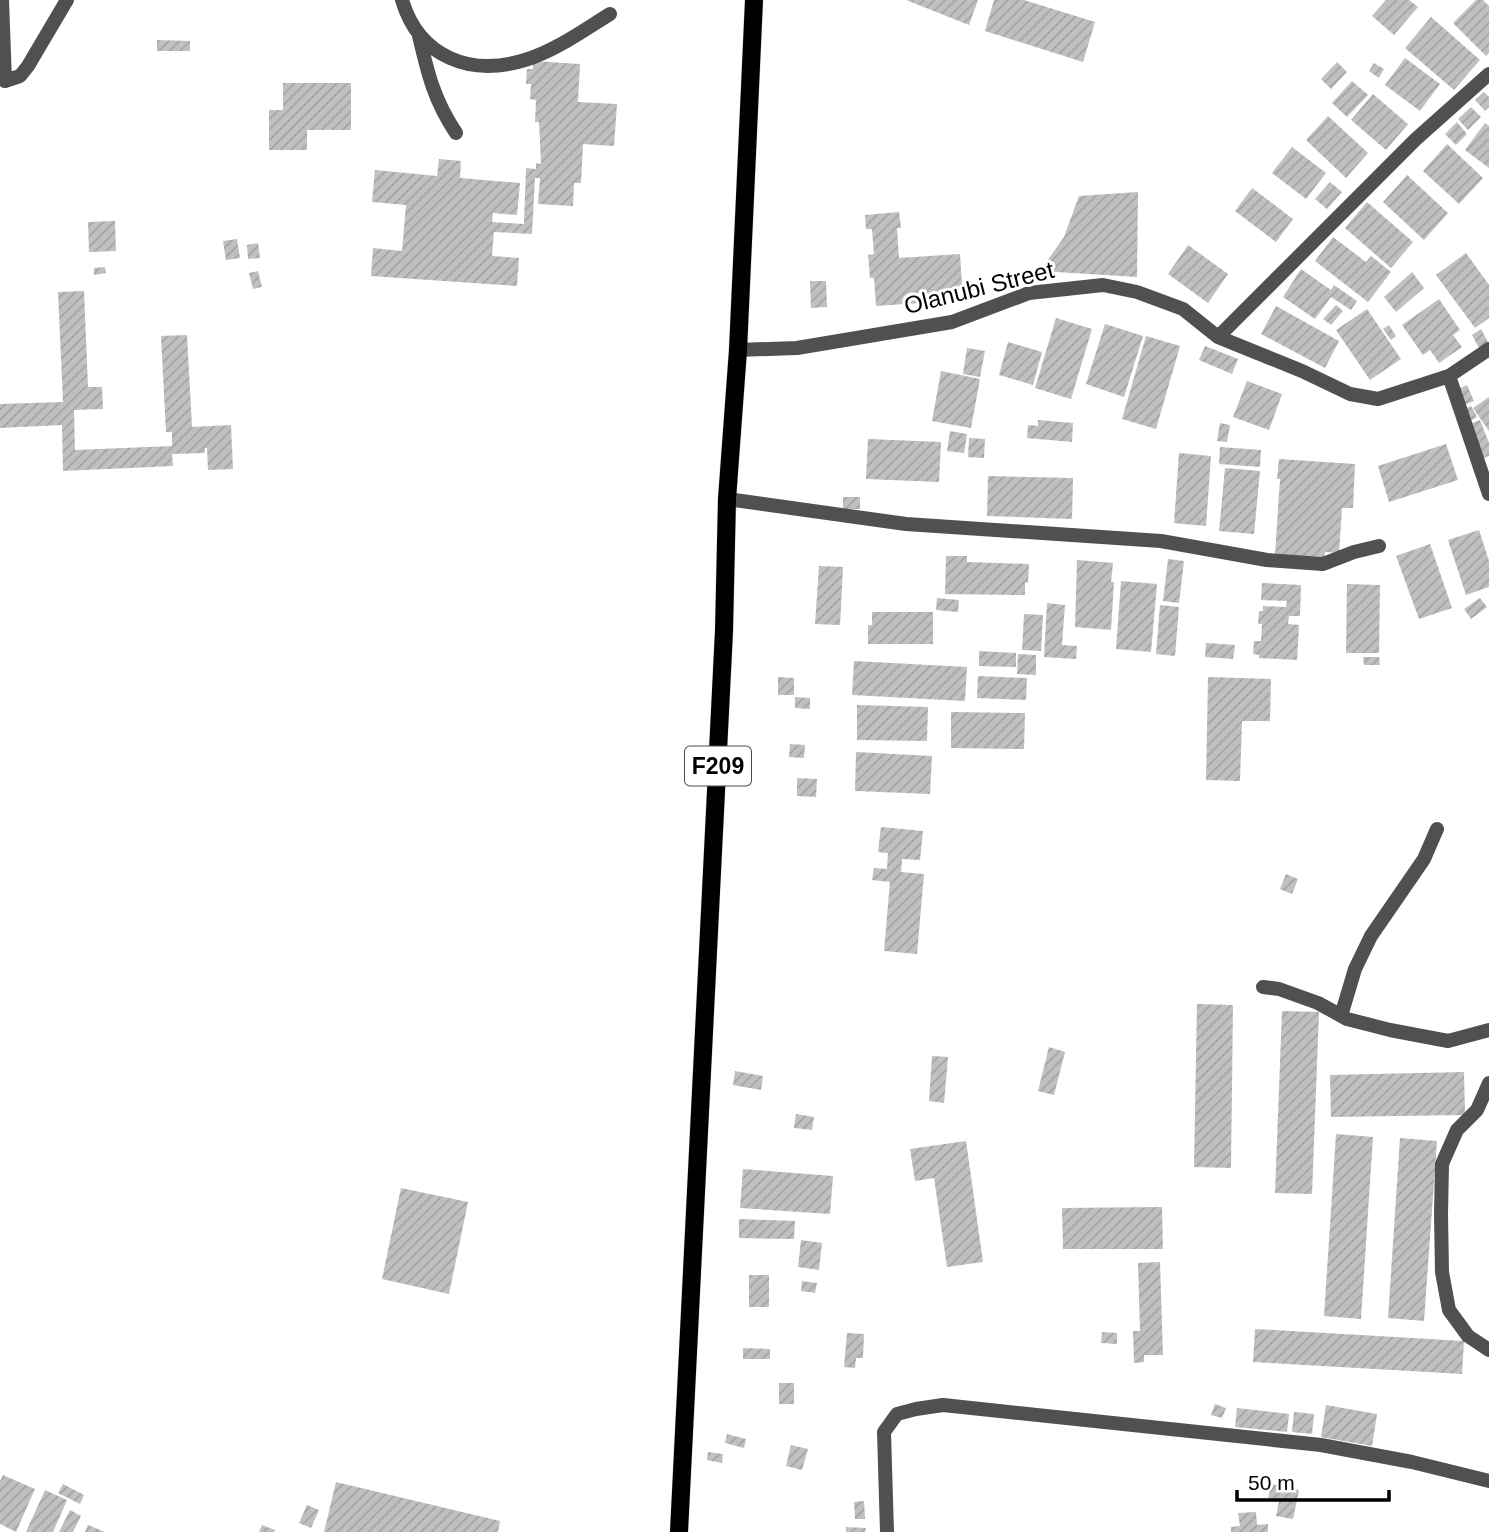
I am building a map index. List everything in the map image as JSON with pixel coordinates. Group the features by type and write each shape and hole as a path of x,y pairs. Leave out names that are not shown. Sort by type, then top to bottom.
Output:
{"main road":[{"name":"F209","path":"679,1532 724,631 727,499 738,350 754,0"}],"street":[{"path":"2,0 5,81 20,76 28,66 67,0"},
{"path":"402,1 419,36 429,81 440,110 456,133"},
{"path":"419,36 447,59 488,67 526,60 566,41 610,14"},
{"path":"1217,337 1416,139 1489,74"},
{"name":"Olanubi Street","path":"738,350 797,348 952,322 1029,293 1103,285 1137,292 1183,309 1217,337 1302,371 1350,394 1378,399 1449,376 1489,349"},
{"path":"1449,376 1489,494"},
{"path":"727,499 906,524 1161,541 1281,561 1323,564 1378,546"},
{"path":"1340,1016 1355,969 1371,936 1424,859 1437,829"},
{"path":"1263,987 1279,989 1318,1003 1340,1016 1390,1030 1448,1041 1489,1030"},
{"path":"1489,1083 1476,1110 1457,1130 1442,1164 1441,1214 1442,1272 1449,1310 1468,1336 1489,1350"},
{"path":"887,1532 884,1432 897,1414 943,1405 1321,1445 1412,1462 1489,1481"}],"building":[{"path":"906,0 978,0 969,25"},
{"path":"994,0 1024,0 1095,22 1083,62 985,31"},
{"path":"1386,0 1409,0 1418,7 1394,35 1372,16"},
{"path":"1476,0 1483,0 1489,6 1489,53 1486,56 1453,23"},
{"path":"1431,17 1480,60 1454,90 1405,48"},
{"path":"157,40 190,41 190,51 157,51"},
{"path":"1405,58 1440,84 1420,111 1385,85"},
{"path":"533,61 580,64 578,102 617,104 614,146 583,144 581,183 574,183 573,206 538,204 540,178 535,178 532,234 494,232 492,256 519,258 517,286 371,276 373,248 402,251 406,205 372,202 375,170 437,176 439,159 461,161 460,178 520,183 517,215 493,213 492,222 524,224 526,168 536,169 536,163 541,164 539,122 535,122 536,100 530,99 531,84 526,84 527,69 533,69"},
{"path":"1337,62 1347,72 1331,89 1321,79"},
{"path":"1374,63 1384,69 1379,78 1369,71"},
{"path":"1352,81 1368,95 1347,117 1332,103"},
{"path":"283,83 351,83 351,130 307,130 307,150 269,150 269,110 283,110"},
{"path":"1484,92 1489,97 1489,107 1485,111 1475,100"},
{"path":"1373,94 1408,124 1386,150 1351,120"},
{"path":"1471,107 1481,117 1468,130 1458,119"},
{"path":"1328,116 1368,153 1346,178 1306,140"},
{"path":"1457,122 1467,134 1456,145 1445,134"},
{"path":"1485,123 1489,126 1489,168 1465,150"},
{"path":"1447,144 1483,178 1459,204 1423,171"},
{"path":"1292,147 1326,173 1306,199 1272,173"},
{"path":"1407,175 1448,213 1424,240 1383,202"},
{"path":"1330,182 1342,192 1327,209 1315,199"},
{"path":"1252,188 1293,219 1276,242 1235,211"},
{"path":"1138,192 1137,277 1040,271 1064,237 1079,196"},
{"path":"1367,202 1413,242 1391,268 1345,228"},
{"path":"899,212 899,258 960,254 963,300 876,306 874,278 870,278 868,255 874,254 872,229 866,229 865,215"},
{"path":"115,221 116,251 89,252 88,222"},
{"path":"1333,237 1366,262 1371,256 1391,272 1368,302 1315,261"},
{"path":"237,239 240,258 226,260 223,241"},
{"path":"258,243 260,258 248,259 247,245"},
{"path":"1188,245 1228,274 1208,303 1168,274"},
{"path":"1466,253 1489,285 1489,318 1475,328 1436,275"},
{"path":"105,267 106,273 94,275 94,268"},
{"path":"1301,269 1331,290 1334,285 1357,301 1351,310 1331,297 1315,319 1283,297"},
{"path":"258,271 262,287 253,289 249,273"},
{"path":"1412,272 1424,288 1396,312 1384,297"},
{"path":"810,281 826,281 827,307 811,308"},
{"path":"84,291 88,387 102,387 103,409 74,410 75,450 172,446 172,432 166,432 161,336 187,335 192,427 231,425 233,469 208,470 205,448 205,453 172,454 173,466 63,471 62,425 0,428 0,404 63,402 58,292"},
{"path":"1439,299 1460,330 1453,335 1462,347 1439,363 1430,350 1423,355 1402,325"},
{"path":"1336,305 1343,311 1331,325 1323,319"},
{"path":"1276,306 1339,341 1325,368 1261,334"},
{"path":"1367,309 1401,359 1370,380 1336,330"},
{"path":"1056,318 1092,329 1071,399 1035,388"},
{"path":"1105,324 1143,336 1124,397 1086,384"},
{"path":"1389,325 1396,336 1391,340 1383,329"},
{"path":"1481,329 1488,342 1479,348 1472,335"},
{"path":"1146,336 1180,346 1156,429 1122,419"},
{"path":"1008,342 1042,352 1033,385 999,375"},
{"path":"1205,346 1238,359 1232,374 1199,360"},
{"path":"967,348 985,351 980,377 963,374"},
{"path":"941,371 980,379 971,428 932,421"},
{"path":"1247,381 1282,394 1269,430 1233,417"},
{"path":"1467,385 1474,401 1464,405 1456,390"},
{"path":"1489,397 1489,431 1473,408"},
{"path":"1471,406 1477,417 1470,421 1464,409"},
{"path":"1038,420 1073,423 1072,442 1027,438 1028,425 1038,426"},
{"path":"1480,420 1489,443 1489,456 1480,459 1467,425"},
{"path":"1220,423 1230,425 1227,442 1217,441"},
{"path":"950,431 967,434 964,453 947,451"},
{"path":"969,438 985,439 984,458 968,457"},
{"path":"868,439 941,442 939,482 866,479"},
{"path":"1446,444 1458,480 1389,502 1378,466"},
{"path":"1220,447 1261,450 1260,467 1219,464"},
{"path":"1179,453 1211,456 1206,526 1174,523"},
{"path":"1279,459 1355,464 1353,508 1342,508 1339,553 1325,552 1324,557 1311,556 1310,560 1275,555"},
{"path":"1225,468 1260,471 1254,534 1219,531"},
{"path":"988,476 1073,478 1072,519 987,516"},
{"path":"843,497 860,497 860,509 843,509"},
{"path":"1479,530 1489,561 1489,587 1466,595 1448,540"},
{"path":"1430,544 1452,608 1419,619 1396,556"},
{"path":"946,556 967,556 967,562 1029,564 1025,595 945,594"},
{"path":"1168,559 1184,561 1179,603 1163,601"},
{"path":"1077,560 1113,563 1111,630 1075,627"},
{"path":"819,566 843,567 840,625 815,624"},
{"path":"1121,581 1157,584 1151,652 1116,649"},
{"path":"1262,583 1301,585 1300,616 1289,616 1288,624 1299,625 1297,660 1259,658 1259,655 1253,654 1254,641 1261,641 1262,624 1258,624 1259,611 1263,611 1263,606 1286,607 1287,601 1261,600"},
{"path":"1347,584 1380,585 1379,653 1346,653"},
{"path":"937,598 959,600 958,612 936,610"},
{"path":"1480,598 1487,607 1471,619 1464,609"},
{"path":"1047,603 1065,605 1062,645 1077,646 1076,659 1044,657"},
{"path":"1160,605 1179,607 1175,656 1156,654"},
{"path":"872,612 933,612 933,644 868,644 868,625 872,625"},
{"path":"1024,614 1043,615 1041,651 1022,650"},
{"path":"1206,643 1235,645 1233,659 1205,657"},
{"path":"979,651 1016,653 1016,667 979,666"},
{"path":"1018,654 1036,655 1036,675 1017,674"},
{"path":"1363,657 1379,657 1380,665 1364,665"},
{"path":"854,661 967,667 965,701 852,695"},
{"path":"978,676 1027,678 1026,700 977,698"},
{"path":"778,677 794,678 794,695 778,695"},
{"path":"1208,677 1271,679 1270,721 1242,721 1240,781 1206,780"},
{"path":"795,697 810,698 810,709 795,708"},
{"path":"857,705 928,707 927,741 857,740"},
{"path":"951,712 1025,713 1024,749 951,748"},
{"path":"790,744 805,745 804,758 789,757"},
{"path":"856,752 932,756 930,794 855,791"},
{"path":"797,778 817,779 816,797 797,796"},
{"path":"881,827 923,831 920,860 902,859 901,872 924,874 917,954 884,951 890,882 872,880 874,868 887,869 888,853 878,852"},
{"path":"1286,874 1298,879 1292,894 1280,889"},
{"path":"1197,1004 1233,1005 1231,1168 1194,1167"},
{"path":"1282,1011 1319,1012 1312,1194 1275,1193"},
{"path":"1049,1047 1065,1052 1054,1095 1038,1091"},
{"path":"932,1056 948,1057 944,1103 929,1101"},
{"path":"735,1071 763,1076 761,1090 733,1085"},
{"path":"1464,1072 1465,1115 1331,1117 1330,1075"},
{"path":"796,1114 814,1117 812,1130 794,1128"},
{"path":"1336,1134 1373,1137 1361,1319 1324,1316"},
{"path":"1400,1138 1437,1141 1424,1321 1388,1318"},
{"path":"966,1141 983,1262 947,1267 934,1178 915,1181 910,1149"},
{"path":"743,1169 833,1176 830,1214 740,1208"},
{"path":"401,1188 468,1202 449,1294 382,1279"},
{"path":"1162,1207 1163,1249 1063,1249 1062,1208"},
{"path":"739,1219 795,1221 794,1239 739,1238"},
{"path":"801,1240 822,1243 819,1270 798,1267"},
{"path":"1160,1262 1163,1355 1144,1355 1144,1362 1134,1363 1133,1331 1140,1331 1138,1263"},
{"path":"749,1275 769,1275 769,1307 749,1307"},
{"path":"802,1281 817,1283 815,1293 801,1291"},
{"path":"1255,1329 1464,1341 1462,1374 1253,1362"},
{"path":"1102,1332 1117,1333 1117,1344 1101,1343"},
{"path":"847,1333 864,1334 863,1358 856,1358 855,1368 844,1367"},
{"path":"743,1348 770,1349 770,1359 743,1359"},
{"path":"779,1383 794,1383 794,1404 779,1404"},
{"path":"1215,1404 1226,1408 1222,1418 1211,1415"},
{"path":"1326,1405 1377,1414 1372,1446 1321,1437"},
{"path":"1237,1408 1289,1414 1287,1432 1235,1427"},
{"path":"1294,1412 1314,1414 1312,1434 1292,1432"},
{"path":"727,1434 746,1439 744,1448 725,1443"},
{"path":"791,1445 808,1449 802,1470 786,1466"},
{"path":"708,1452 723,1454 722,1463 707,1460"},
{"path":"3,1475 35,1489 16,1532 0,1524 0,1481"},
{"path":"336,1482 500,1521 498,1532 324,1532"},
{"path":"63,1484 84,1495 80,1504 58,1493"},
{"path":"1271,1484 1299,1490 1293,1519 1276,1516 1279,1501 1268,1499"},
{"path":"45,1490 67,1500 53,1532 26,1532"},
{"path":"864,1501 865,1519 855,1519 854,1502"},
{"path":"307,1505 319,1510 311,1528 299,1523"},
{"path":"70,1510 81,1516 73,1532 59,1532"},
{"path":"1256,1512 1257,1525 1268,1524 1268,1532 1231,1532 1231,1527 1240,1526 1238,1513"},
{"path":"88,1525 105,1532 85,1532"},
{"path":"262,1525 275,1530 259,1532"},
{"path":"846,1527 866,1528 865,1532 846,1532"}]}
